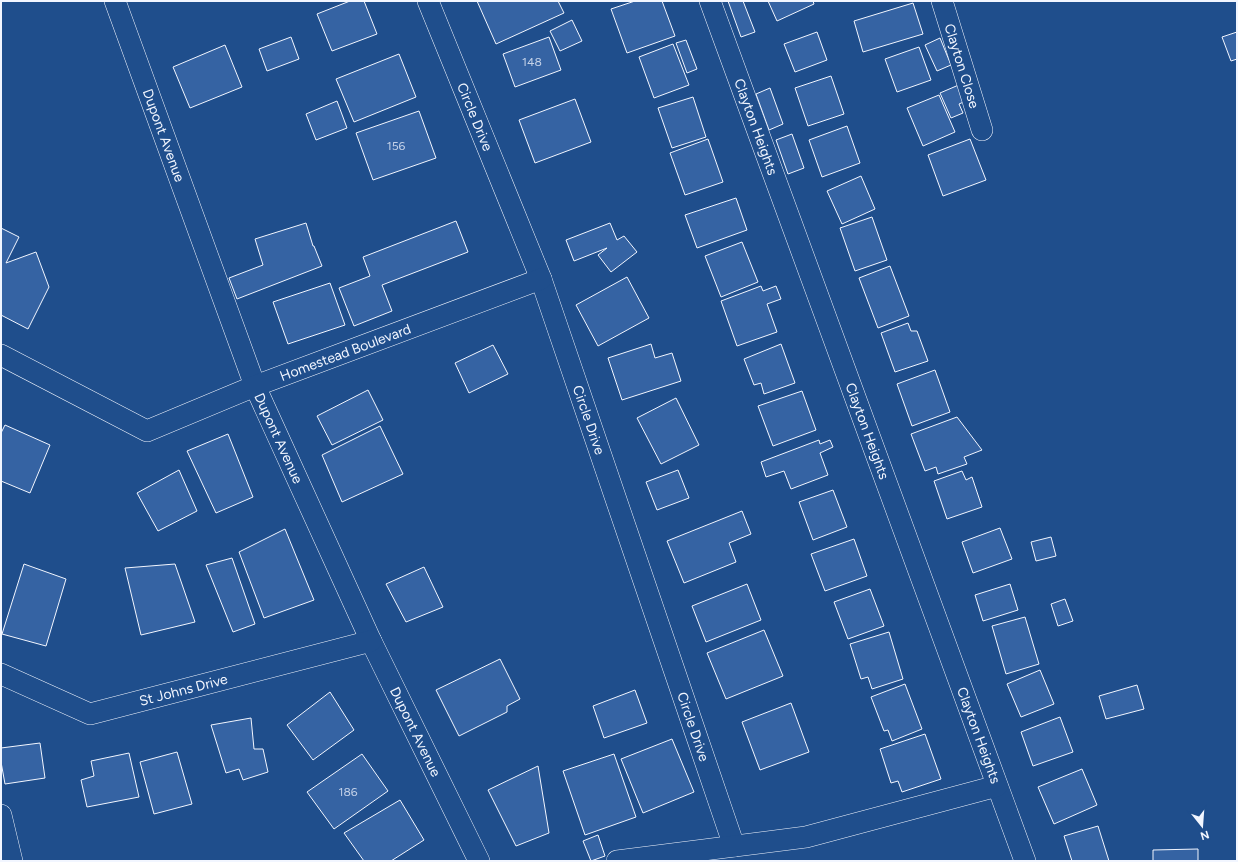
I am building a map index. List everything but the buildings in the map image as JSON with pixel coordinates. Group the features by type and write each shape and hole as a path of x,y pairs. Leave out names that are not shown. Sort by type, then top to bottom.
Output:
{"street":[{"name":"Dupont Avenue","path":"115,1 255,386 371,641 479,861"},
{"name":"Circle Drive","path":"428,1 541,279 734,846"},
{"name":"Clayton Heights","path":"710,1 1024,861"},
{"name":"Clayton Close","path":"942,1 982,130"},
{"name":"Homestead Boulevard","path":"1,355 147,430 255,386 541,279"},
{"name":"St Johns Drive","path":"1,674 90,714 371,641"},
{"path":"617,861 806,837 997,786"},
{"path":"1,815 12,861"}]}
